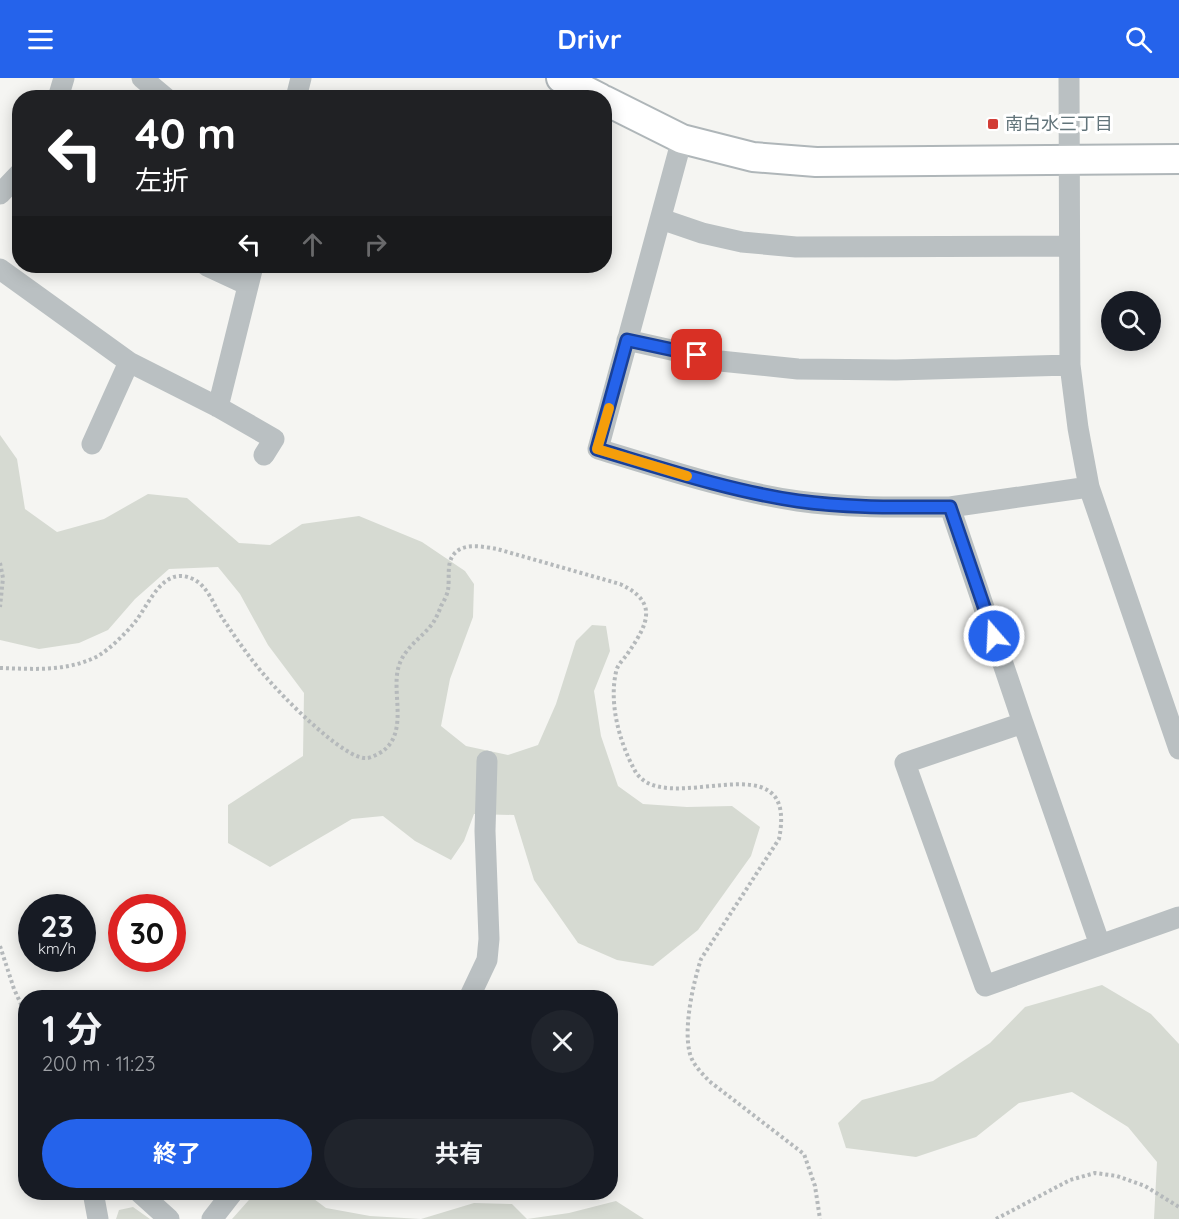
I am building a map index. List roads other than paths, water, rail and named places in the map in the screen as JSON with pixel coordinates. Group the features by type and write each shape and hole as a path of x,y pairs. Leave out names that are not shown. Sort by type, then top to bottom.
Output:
{"street":[{"path":"142,78 156,90"},
{"path":"561,78 584,90"},
{"path":"1069,78 1070,364 1078,428 1089,487 1179,749"},
{"path":"612,104 682,139 753,157 816,162 1179,159"},
{"path":"682,139 597,449 728,487 800,501 880,508 950,507 1089,487"},
{"path":"0,194 12,181"},
{"path":"661,219 702,233 742,242 796,247 1069,246"},
{"path":"0,269 129,362 218,407 274,439 264,455"},
{"path":"218,407 251,275"},
{"path":"627,340 720,361 798,369 896,370 1070,364"},
{"path":"92,444 129,362"},
{"path":"950,507 1100,945"},
{"path":"1023,723 905,763 985,986 1179,917"},
{"path":"473,990 487,960 489,939 485,831 486,761"},
{"path":"94,1200 98,1219"},
{"path":"148,1200 169,1219"},
{"path":"212,1219 227,1200"}],"place":[{"name":"南白水三丁目","path":"993,124"}]}
